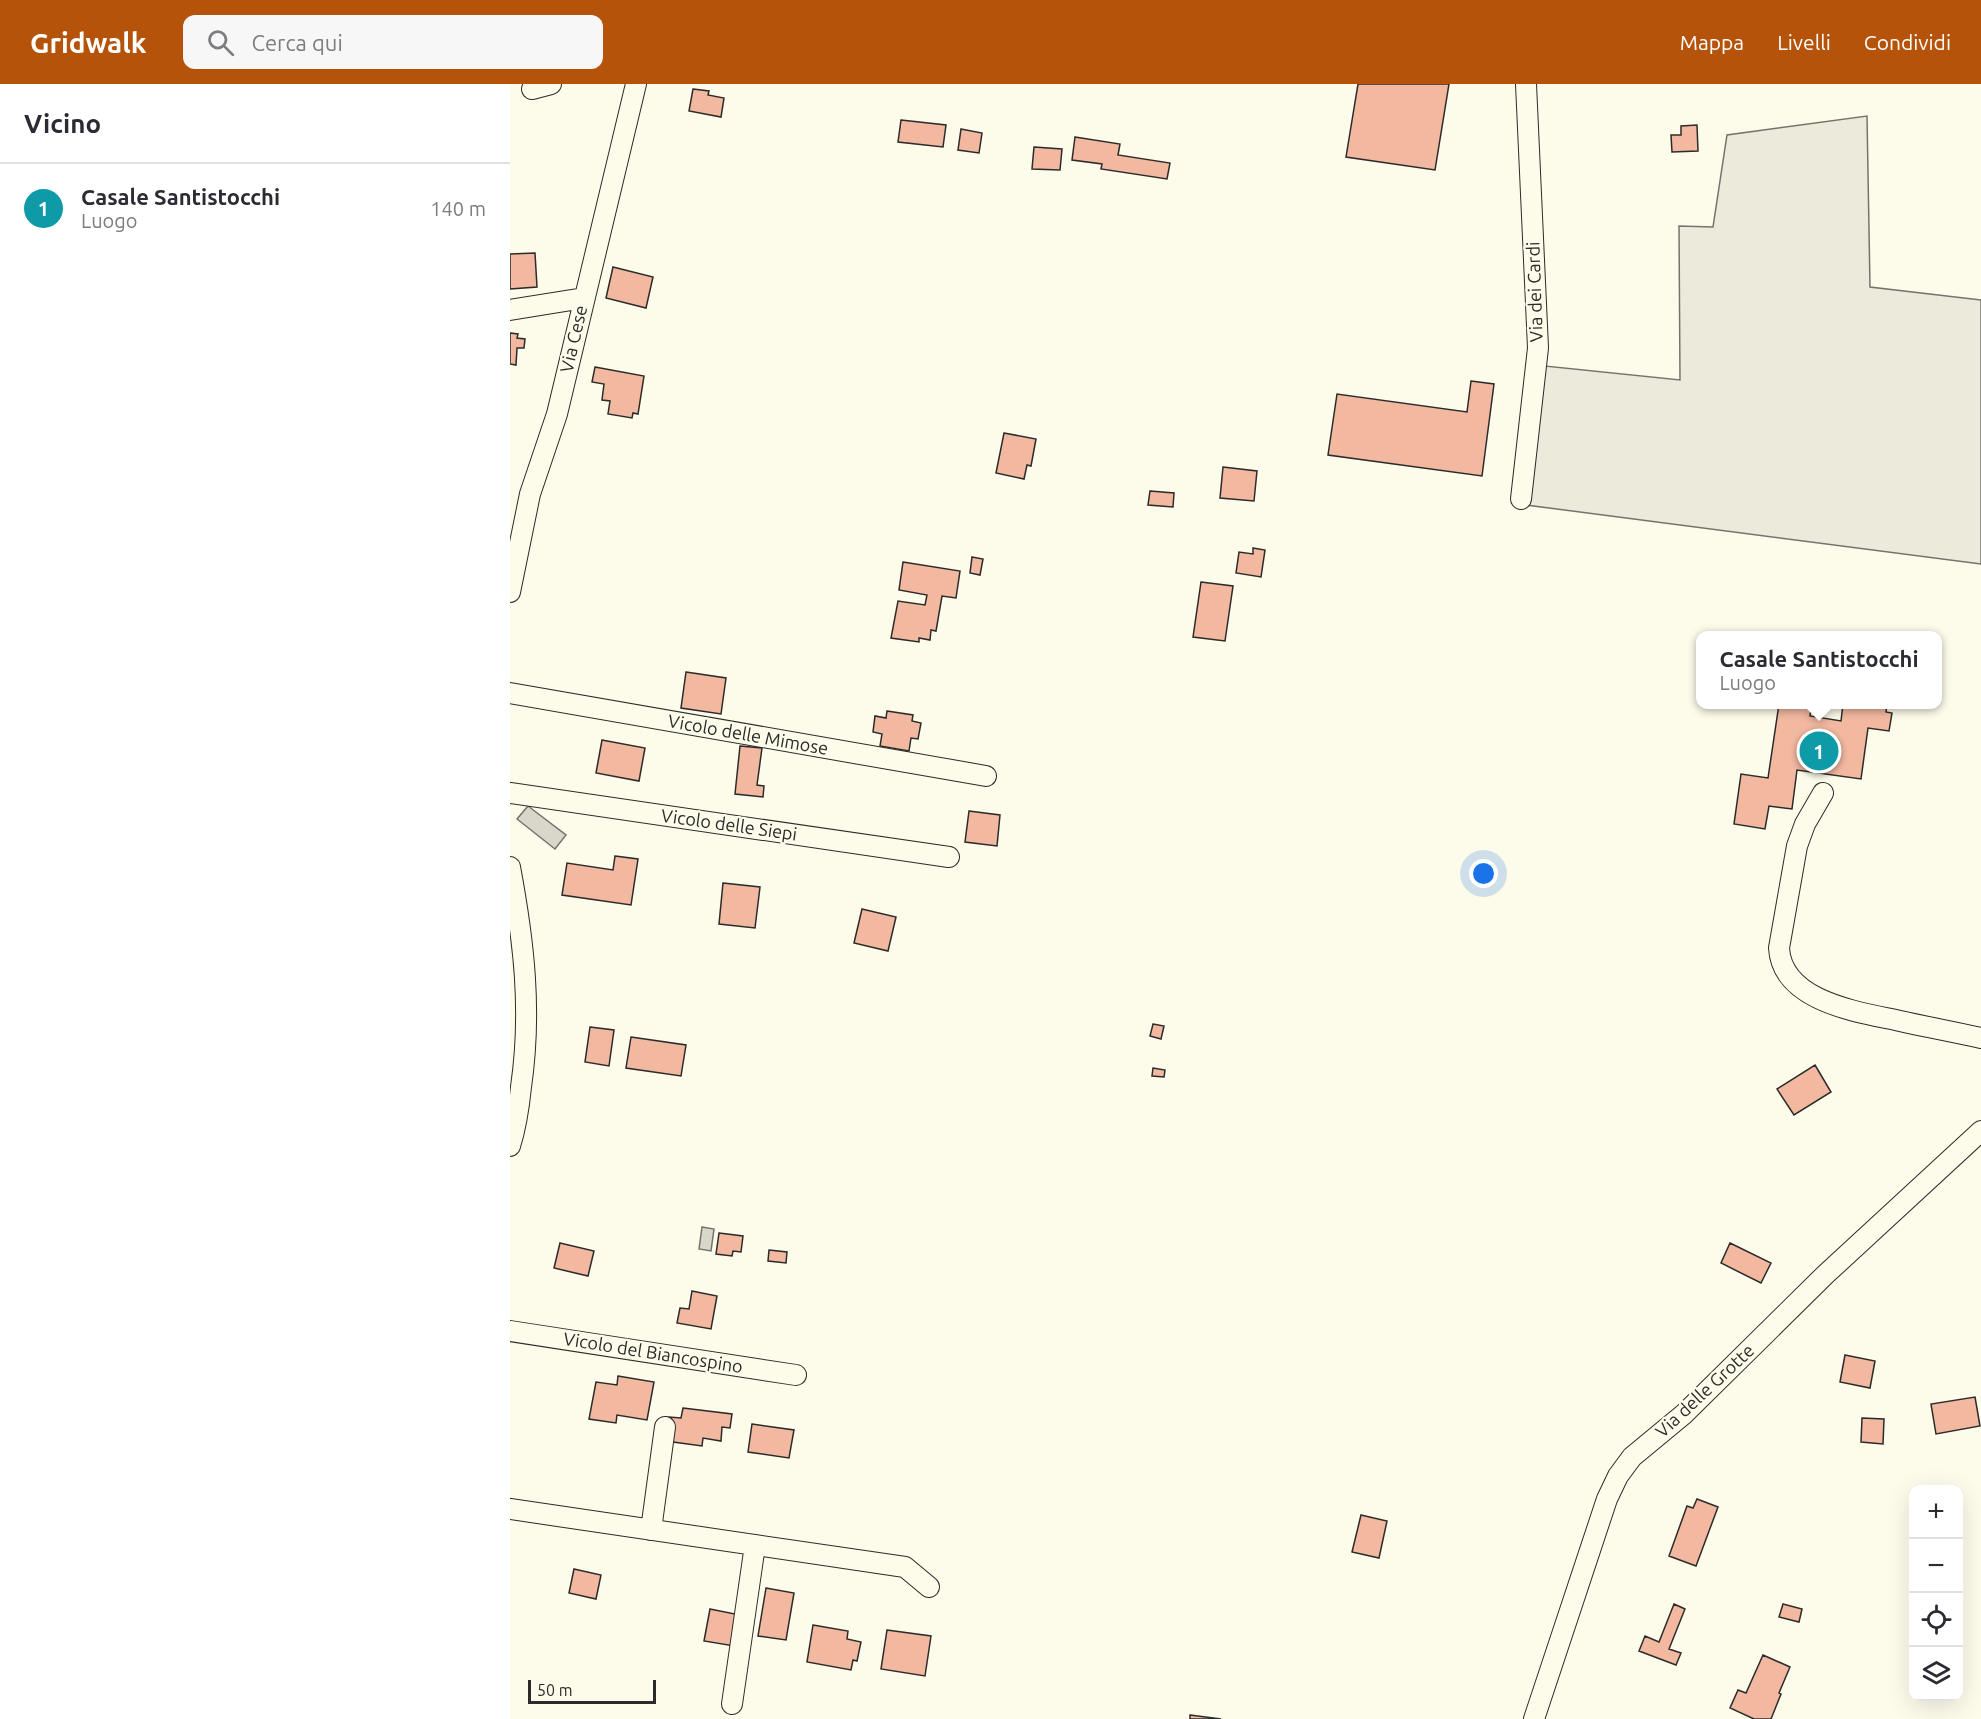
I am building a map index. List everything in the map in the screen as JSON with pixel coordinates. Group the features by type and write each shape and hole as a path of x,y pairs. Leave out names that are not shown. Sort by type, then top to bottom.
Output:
{"street":[{"path":"532,89 551,84"},
{"name":"Via Cese","path":"510,592 526,511 557,414 636,84"},
{"name":"Via dei Cardi","path":"1521,499 1538,348 1526,84"},
{"path":"510,310 584,298"},
{"name":"Vicolo delle Mimose","path":"510,693 986,776"},
{"name":"Vicolo delle Siepi","path":"510,793 949,857"},
{"path":"1823,793 1801,834 1794,858 1779,948 1779,957 1787,974 1809,994 1838,1006 1981,1038"},
{"path":"510,867 519,918 527,994 526,1052 515,1103 510,1146"},
{"name":"Via delle Grotte","path":"1534,1719 1608,1499 1626,1463 1684,1414 1826,1274 1981,1131"},
{"name":"Vicolo del Biancospino","path":"510,1331 796,1375"},
{"path":"651,1530 665,1427"},
{"path":"510,1509 905,1567 929,1587"},
{"path":"732,1704 755,1545"}],"shaded area":[{"path":"1867,116 1870,287 1981,300 1981,564 1526,505 1545,366 1680,380 1679,226 1713,227 1727,135"},
{"path":"528,806 566,835 555,849 517,819"},
{"path":"702,1227 714,1229 711,1251 699,1249"}],"building":[{"path":"1358,84 1449,84 1435,170 1346,157"},
{"path":"693,89 709,91 708,95 724,98 721,117 689,111"},
{"path":"901,120 946,125 943,147 898,142"},
{"path":"1697,125 1698,151 1672,152 1671,135 1681,135 1681,126"},
{"path":"961,129 982,133 979,153 958,150"},
{"path":"1075,137 1120,144 1118,155 1170,163 1167,179 1101,169 1102,164 1072,160"},
{"path":"1034,147 1062,149 1060,170 1032,169"},
{"path":"535,253 537,287 510,289 510,254"},
{"path":"613,267 653,277 646,308 606,298"},
{"path":"510,333 518,334 517,338 525,339 524,348 517,348 516,365 510,364"},
{"path":"595,367 644,376 638,414 633,413 632,418 608,414 610,401 602,400 604,384 592,382"},
{"path":"1471,381 1494,384 1482,476 1328,455 1337,394 1467,412"},
{"path":"1004,433 1036,439 1031,466 1027,465 1024,479 996,473"},
{"path":"1223,467 1257,471 1254,501 1220,498"},
{"path":"1150,491 1174,493 1173,507 1148,505"},
{"path":"1253,548 1265,550 1261,577 1236,573 1239,552 1253,554"},
{"path":"972,557 983,559 980,575 970,573"},
{"path":"903,562 960,571 956,598 942,596 936,631 931,630 930,640 919,638 919,642 891,638 898,601 925,605 927,595 899,590"},
{"path":"1201,582 1233,586 1225,641 1193,637"},
{"path":"686,672 726,678 721,714 681,708"},
{"path":"1778,709 1811,709 1810,716 1841,721 1842,709 1886,709 1886,712 1892,713 1889,731 1868,728 1861,779 1797,770 1792,809 1769,806 1765,829 1734,824 1741,774 1768,778"},
{"path":"887,711 913,715 912,721 921,723 918,739 911,738 909,751 880,746 882,734 873,732 875,716 886,718"},
{"path":"602,740 645,748 639,781 596,773"},
{"path":"740,746 762,748 757,785 764,786 763,797 735,794"},
{"path":"969,811 1000,815 997,846 965,842"},
{"path":"615,856 638,859 631,905 562,895 567,863 613,870"},
{"path":"723,883 760,887 755,928 719,924"},
{"path":"862,909 896,917 888,951 854,943"},
{"path":"1153,1024 1164,1026 1161,1039 1150,1036"},
{"path":"590,1027 614,1030 609,1066 585,1062"},
{"path":"631,1037 686,1045 681,1076 626,1068"},
{"path":"1815,1065 1831,1092 1794,1115 1777,1089"},
{"path":"1153,1068 1165,1070 1164,1077 1152,1076"},
{"path":"719,1233 743,1236 741,1252 733,1251 732,1256 716,1254"},
{"path":"560,1243 594,1251 588,1276 554,1268"},
{"path":"1730,1243 1771,1263 1761,1283 1721,1263"},
{"path":"769,1250 787,1252 786,1263 768,1261"},
{"path":"692,1291 717,1296 711,1329 677,1323 680,1308 689,1309"},
{"path":"1845,1355 1875,1361 1870,1388 1840,1382"},
{"path":"618,1376 654,1382 647,1420 617,1415 616,1423 589,1419 596,1382 617,1385"},
{"path":"1975,1397 1980,1426 1936,1434 1931,1404"},
{"path":"683,1408 732,1414 730,1428 722,1427 721,1441 703,1438 702,1446 666,1441 669,1417 681,1418"},
{"path":"1862,1418 1884,1419 1883,1444 1861,1442"},
{"path":"752,1424 794,1430 789,1458 748,1452"},
{"path":"1697,1499 1718,1507 1696,1566 1669,1556 1687,1506 1693,1508"},
{"path":"1361,1515 1387,1521 1379,1558 1352,1552"},
{"path":"574,1569 601,1575 596,1599 569,1593"},
{"path":"766,1588 794,1593 786,1640 758,1636"},
{"path":"1674,1604 1685,1609 1669,1649 1681,1653 1676,1665 1639,1651 1645,1636 1659,1642"},
{"path":"1783,1604 1802,1609 1799,1622 1779,1617"},
{"path":"710,1609 740,1615 734,1646 704,1641"},
{"path":"813,1625 848,1631 847,1639 861,1642 857,1661 853,1660 851,1670 807,1662"},
{"path":"887,1630 931,1636 925,1676 881,1669"},
{"path":"1763,1655 1790,1667 1771,1719 1754,1719 1730,1708 1738,1690 1746,1693"},
{"path":"1190,1715 1221,1719 1190,1719"}],"place":[{"name":"Casale Santistocchi","path":"1819,751"}]}
